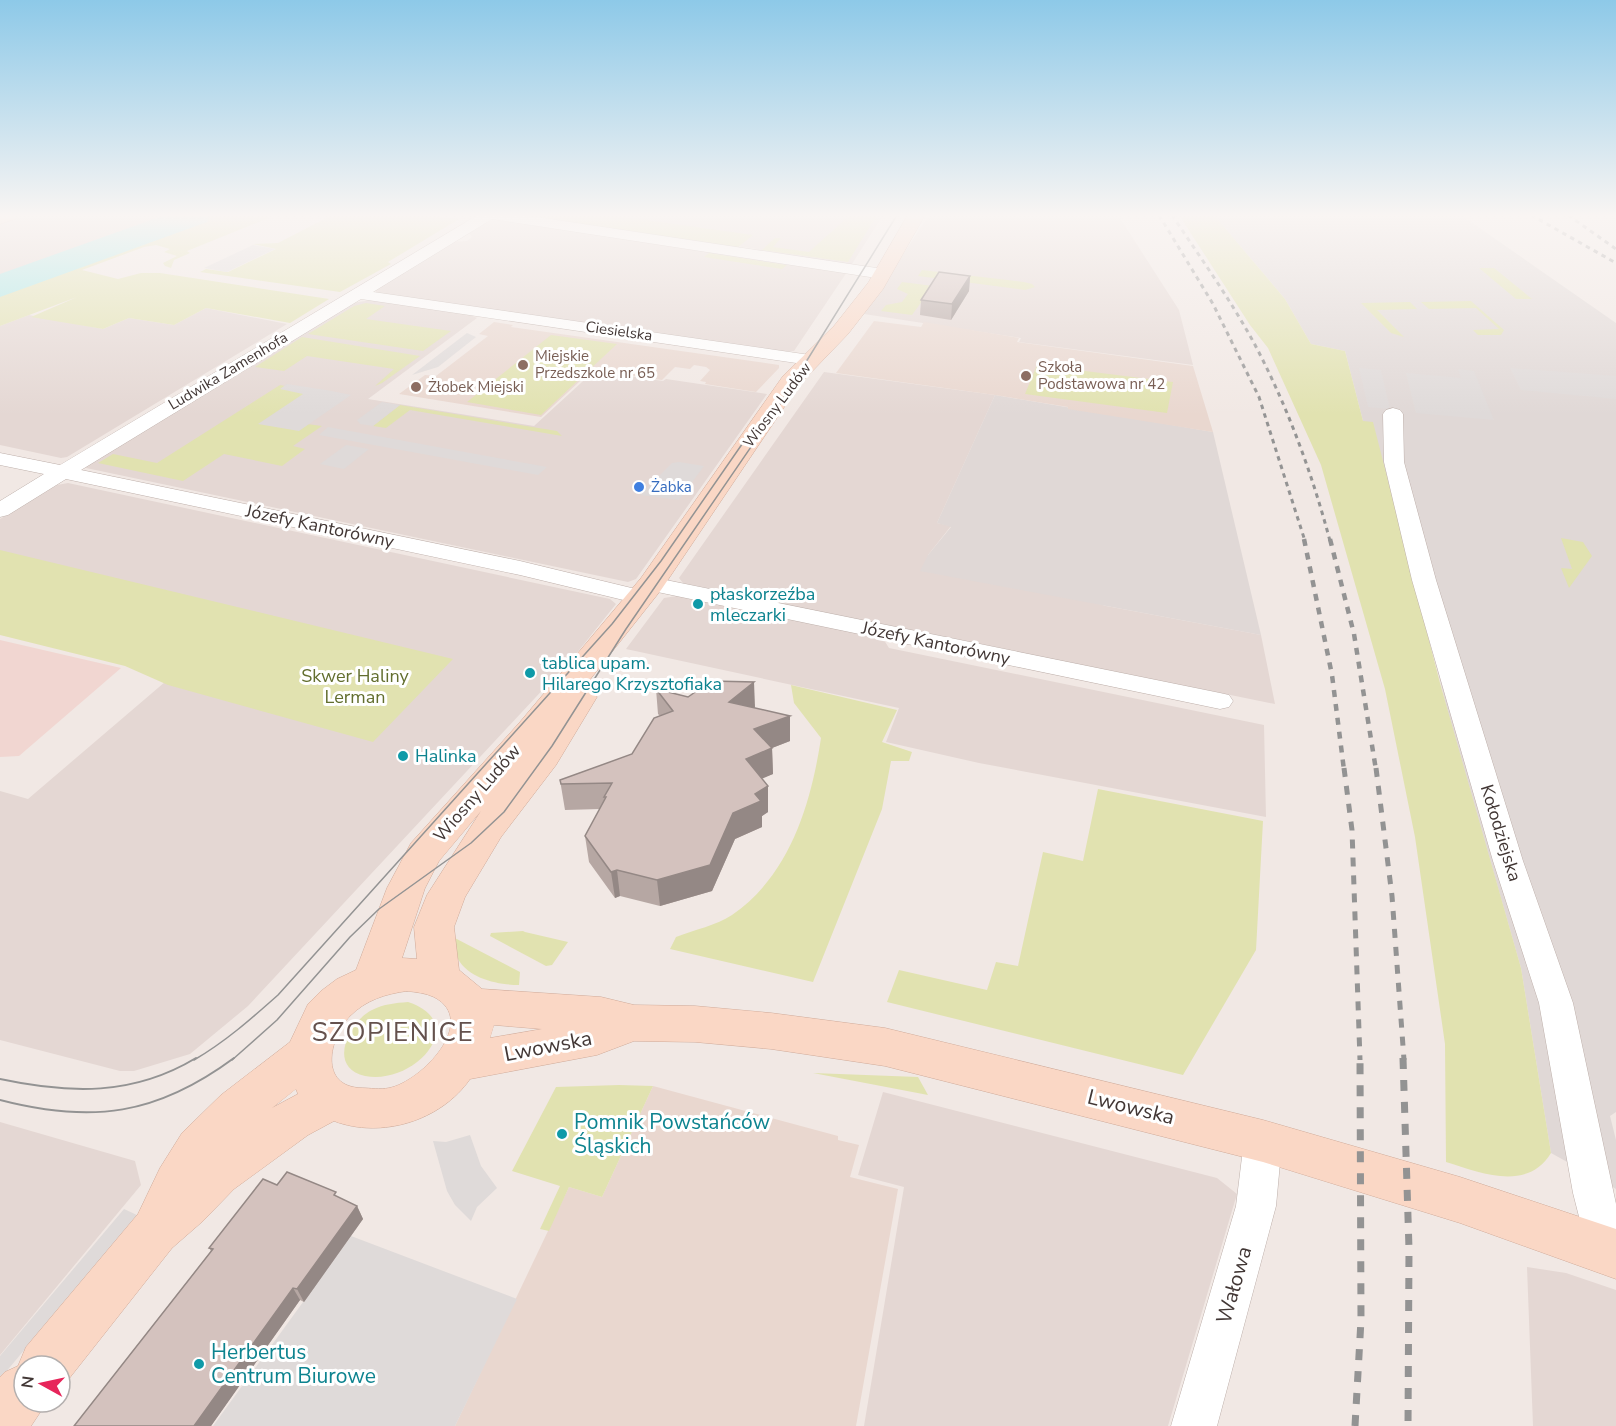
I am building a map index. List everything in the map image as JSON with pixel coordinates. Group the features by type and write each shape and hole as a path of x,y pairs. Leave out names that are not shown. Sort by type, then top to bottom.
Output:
{"street":[{"name":"Ludwika Zamenhofa","path":"0,510 378,282"},
{"name":"Wiosny Ludów","path":"439,979 434,927 446,895 488,828 549,750 645,591 791,381 848,322 877,282"},
{"name":"Ciesielska","path":"357,294 810,360"},
{"name":"Kołodziejska","path":"1393,414 1394,462 1424,580 1508,861 1556,1002 1593,1192 1613,1253"},
{"name":"Józefy Kantorówny","path":"0,459 520,568 1221,701"},
{"name":"Wiosny Ludów","path":"373,981 405,888 424,853 532,730 645,591"},
{"path":"407,974 439,979 452,985 462,994 469,1006 473,1024 470,1043 460,1062 446,1079 429,1092 392,1107 359,1109 332,1100 320,1091 312,1080 308,1066 308,1053 313,1035 322,1018 336,1003 373,981 407,974"},
{"name":"Lwowska","path":"469,1006 601,1015 634,1023 694,1024 771,1030 885,1047 1263,1141 1460,1200 1613,1253"},
{"name":"Lwowska","path":"460,1062 597,1037 634,1023"},
{"path":"155,1231 177,1182 200,1148 226,1120 308,1053"},
{"path":"55,1354 155,1231 186,1205 217,1173 292,1120 332,1100"},
{"name":"Wałowa","path":"1194,1426 1256,1206 1263,1141"},
{"path":"0,1420 12,1406"}],"shaded area":[{"path":"387,282 841,282 794,351 780,351 377,294 375,289"},
{"path":"885,282 1161,282 1179,310 1193,365 1019,342 1021,338 864,314"},
{"path":"1270,282 1557,282 1616,323 1616,1112 1610,1116 1616,1140 1616,1189 1551,1153 1521,968 1448,713 1418,592 1363,421 1345,351 1311,344 1285,299"},
{"path":"372,300 467,313 477,318 368,399 534,426 594,371 767,394 636,579 628,582 86,468 87,463 352,303"},
{"path":"206,308 287,324 67,457 61,458 0,445 0,326 29,315 103,329 129,318 174,325"},
{"name":"Szkoła Podstawowa nr 42","path":"874,321 921,327 924,322 1019,338 1017,342 1193,366 1213,432 995,395 836,373"},
{"name":"Miejskie Przedszkole nr 65","path":"494,322 513,325 511,327 779,365 779,368 756,392 705,384 706,382 700,381 710,370 694,365 690,369 675,367 662,380 592,370 541,417 399,394 425,375 436,376 488,336 479,334"},
{"path":"467,333 476,337 438,367 412,375"},
{"path":"1359,368 1381,370 1390,409 1368,407"},
{"path":"1510,368 1616,376 1616,399 1521,390"},
{"path":"1458,369 1474,371 1494,420 1416,413 1406,373 1461,378"},
{"path":"824,372 995,395 937,523 951,526 928,555 1106,606 1261,635 1275,704 683,583 679,578"},
{"path":"287,384 351,395 299,431 258,424 303,394 280,389"},
{"path":"995,395 1213,432 1261,635 920,571 928,555 951,527 937,523"},
{"path":"382,402 400,405 373,426 360,424 357,420"},
{"path":"328,427 547,467 538,475 319,435"},
{"path":"346,445 369,449 344,469 320,464"},
{"path":"672,463 704,466 679,500 640,495"},
{"path":"68,483 610,599 616,604 576,654 248,1006 190,1054 134,1071 120,1071 0,1040 0,791 28,799 186,664 0,616 0,519 57,485"},
{"path":"677,596 882,637 889,648 1264,725 1266,817 979,763 886,742 899,708 626,649 664,598"},
{"path":"0,640 121,668 19,756 0,757"},
{"path":"653,1086 838,1136 838,1140 859,1145 850,1177 898,1189 856,1426 455,1426 569,1187 602,1197"},
{"path":"883,1092 1217,1178 1237,1194 1168,1426 864,1426 904,1187 858,1175"},
{"path":"0,1122 135,1161 141,1185 0,1355"},
{"path":"470,1135 481,1166 497,1188 477,1207 471,1221 455,1205 447,1191 433,1141 446,1142"},
{"path":"124,1209 137,1215 21,1354 12,1354 12,1365 0,1379 0,1356"},
{"path":"351,1236 517,1299 455,1426 213,1426"},
{"path":"1527,1267 1566,1273 1616,1290 1616,1426 1533,1426"}],"green space":[{"path":"0,282 216,282 329,299 290,323 206,308 174,325 129,318 103,329 31,317 77,297 0,326"},
{"path":"267,282 359,282 340,292"},
{"path":"902,282 933,286 912,315 881,311 886,305 902,302 908,294 897,289"},
{"path":"960,282 1020,282 1035,287 1025,290"},
{"path":"1222,282 1270,282 1285,299 1311,344 1345,351 1363,421 1373,422 1440,683 1521,968 1551,1153 1541,1165 1529,1172 1516,1176 1503,1176 1474,1171 1446,1162 1445,1044 1415,837 1385,689 1321,465 1268,348"},
{"path":"1495,282 1511,282 1532,299 1516,299"},
{"path":"1471,301 1504,330 1501,335 1478,335 1473,330 1499,329 1476,308 1429,309 1421,302"},
{"path":"1410,302 1417,309 1377,310 1404,337 1391,333 1361,303"},
{"path":"366,303 385,306 366,319 451,331 423,351 308,334 354,306"},
{"path":"551,335 617,344 541,415 467,402"},
{"path":"302,337 420,356 375,386 394,369 307,356 284,371 255,367"},
{"path":"1037,365 1173,382 1167,413 1025,394"},
{"path":"280,385 315,392 307,424 322,426 293,446 305,449 282,466 224,454 183,481 98,463 113,454 157,463"},
{"path":"400,405 557,431 562,436 410,410 386,428 373,426"},
{"path":"1561,538 1583,542 1592,556 1569,588 1561,568 1572,569"},
{"name":"Skwer Haliny Lerman","path":"0,550 453,659 373,742 168,685 125,666 0,635"},
{"path":"791,685 897,710 882,742 912,752 909,761 891,761 882,809 813,982 670,949 676,937 726,919 752,899 783,859 794,836 811,788 821,738 794,703"},
{"path":"1098,789 1263,821 1256,950 1183,1075 887,1002 899,970 987,990 996,962 1018,966 1043,852 1083,861"},
{"path":"523,931 568,942 552,965 546,966 490,936 491,933"},
{"path":"451,936 520,972 519,985 494,982 469,972 457,957"},
{"path":"408,1002 426,1012 435,1024 435,1037 428,1051 417,1063 401,1072 383,1077 365,1076 353,1071 344,1055 345,1044 355,1024 376,1008"},
{"path":"813,1073 918,1077 928,1095"},
{"path":"653,1086 602,1197 569,1187 549,1231 540,1229 560,1186 512,1171 556,1087"}],"building":[{"path":"933,282 966,282 952,304 921,300"},
{"path":"711,681 754,682 729,702 790,716 754,729 772,748 746,759 768,786 755,794 761,801 733,813 710,865 657,880 617,870 611,872 585,836 612,783 561,784 560,780 632,754 654,718 673,711 656,689 688,697"},
{"name":"Herbertus Centrum Biurowe","path":"287,1172 336,1192 334,1195 357,1206 297,1289 293,1288 194,1426 74,1426 213,1249 209,1248 263,1179 277,1185"}],"waterway":[{"path":"0,286 12,282"}],"tram line":[{"path":"232,1060 277,1020 350,937 379,909 471,843 504,812 552,746 626,629 775,412 856,282"},
{"path":"194,1060 227,1038 278,995 612,624 661,561 747,437"},
{"path":"0,1079 51,1087 101,1088 149,1079 196,1058"},
{"path":"0,1100 65,1112 123,1109 150,1103 178,1092 234,1058"}],"railway":[{"path":"1199,282 1213,304 1259,397 1305,541"},
{"path":"1216,282 1254,343 1277,391 1298,440 1330,541"},
{"path":"1304,539 1332,675 1344,770"},
{"path":"1330,539 1354,634 1376,770"},
{"path":"1344,768 1352,830 1360,1060"},
{"path":"1376,768 1392,896 1404,1060"},
{"path":"1355,1426 1361,1320 1360,1058"},
{"path":"1403,1058 1409,1249 1408,1426"}],"place":[{"name":"Miejskie Przedszkole nr 65","path":"523,365"},
{"name":"Szkoła Podstawowa nr 42","path":"1026,376"},
{"name":"Żłobek Miejski","path":"416,387"},
{"name":"Żabka","path":"639,487"},
{"name":"płaskorzeźba mleczarki","path":"698,604"},
{"name":"tablica upam. Hilarego Krzysztofiaka","path":"530,673"},
{"name":"Halinka","path":"403,756"},
{"name":"Pomnik Powstańców Śląskich","path":"562,1134"},
{"name":"Herbertus Centrum Biurowe","path":"199,1364"}],"district":[{"name":"SZOPIENICE","path":"393,1032"}]}
